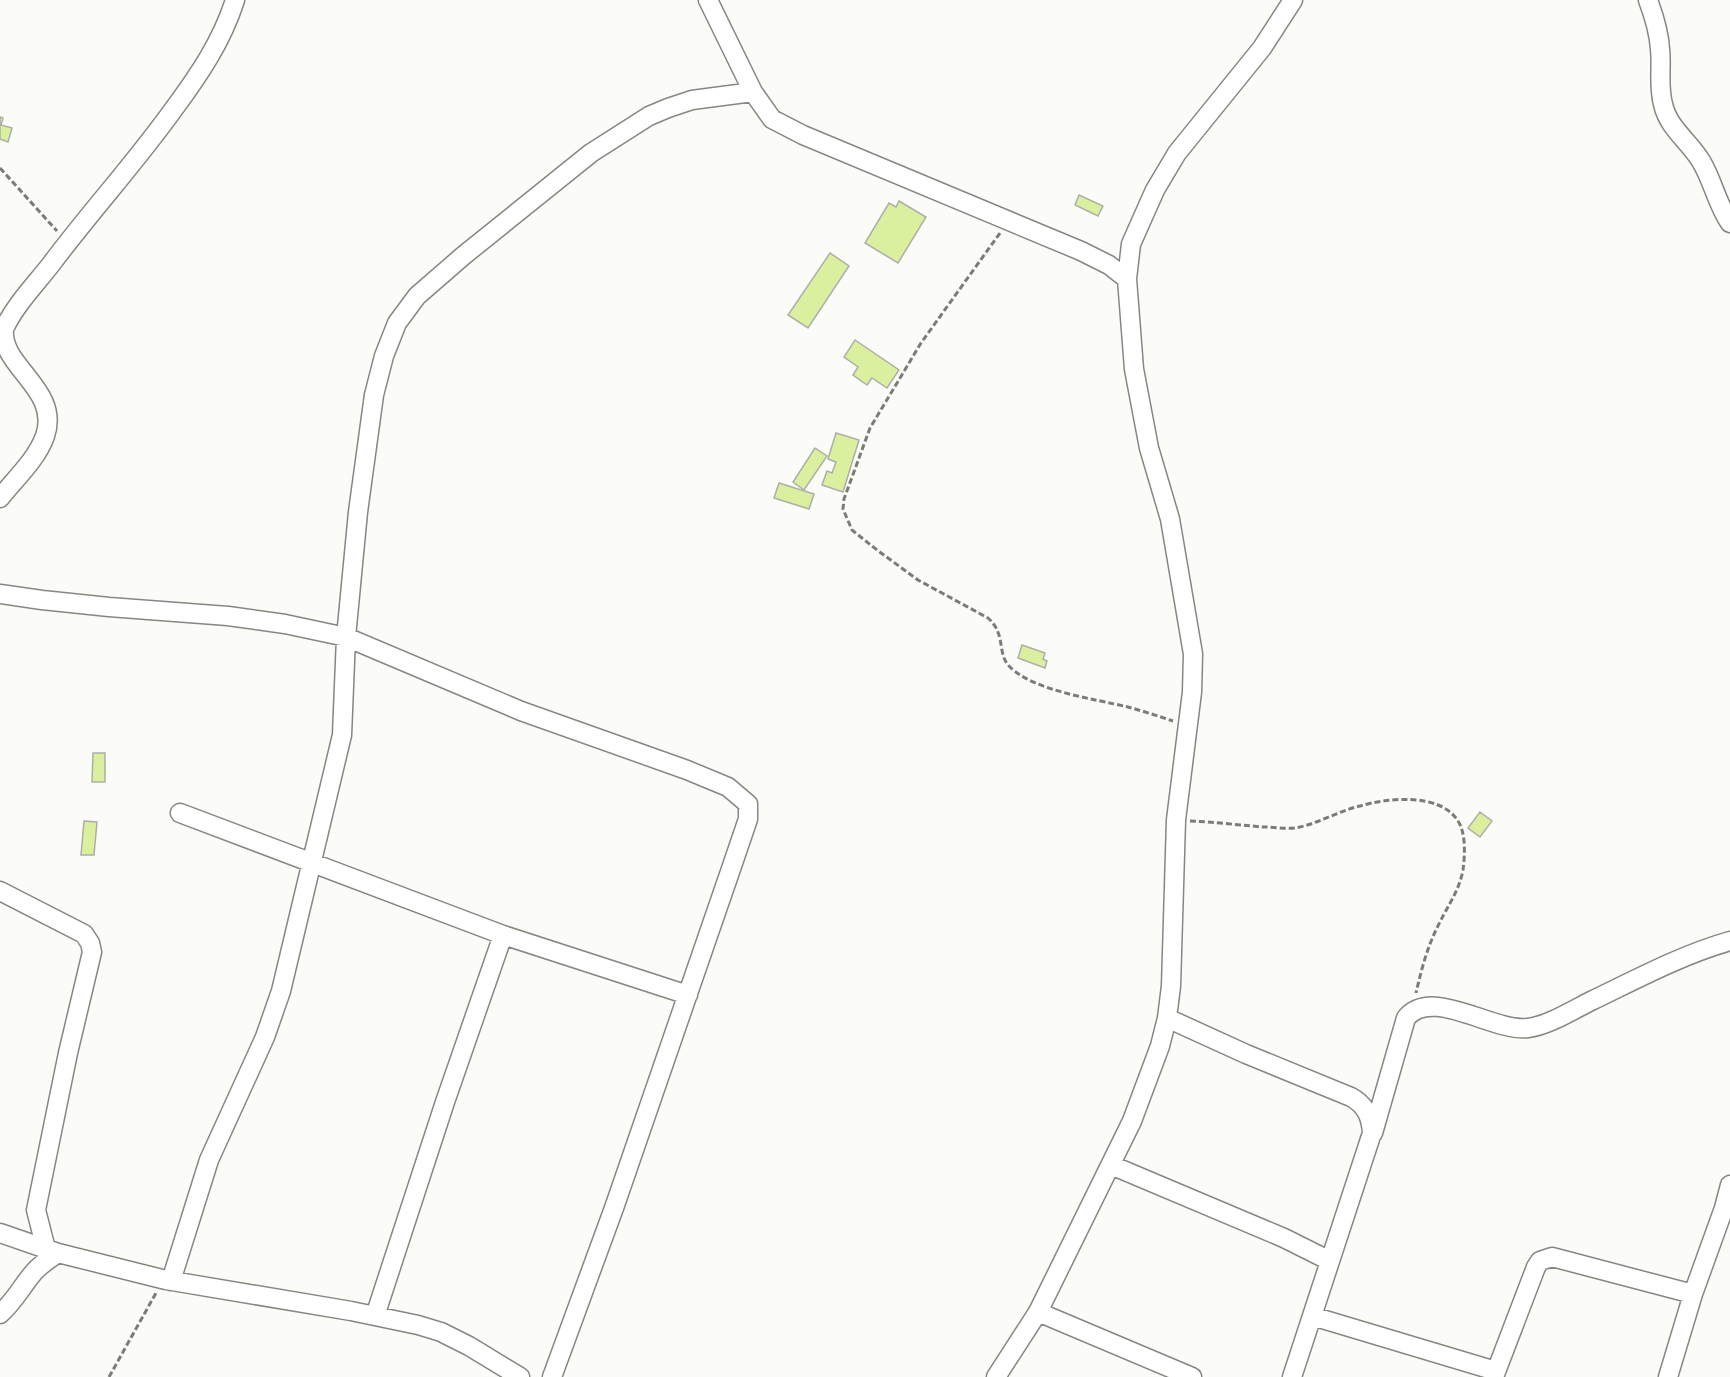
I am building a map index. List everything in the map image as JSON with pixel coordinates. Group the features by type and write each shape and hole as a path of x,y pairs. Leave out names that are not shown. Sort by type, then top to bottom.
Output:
{"street":[{"path":"0,498 40,447 48,422 42,400 5,357 2,332 61,251 159,129 204,68 228,23 235,0"},
{"path":"708,0 753,92 772,119 803,135 1081,251 1108,265 1127,279"},
{"path":"996,1377 1038,1312 1132,1121 1160,1046 1167,1018 1174,950 1176,820 1188,725 1193,654 1170,519 1149,448 1134,369 1127,279 1131,244 1155,190 1177,153 1262,48 1293,0"},
{"path":"1648,0 1658,32 1660,89 1667,117 1709,175 1723,213 1730,223"},
{"path":"169,1281 209,1160 265,1037 281,991 342,735 346,637 358,512 374,395 384,356 397,323 417,297 463,256 591,153 649,116 692,100 753,92"},
{"path":"0,594 109,607 228,616 285,624 346,637 521,711 697,774 728,787 748,804 748,819 688,995 552,1377"},
{"path":"180,813 503,935 688,995"},
{"path":"0,891 84,934 90,943 92,952 68,1053 36,1209 37,1222 52,1251"},
{"path":"375,1316 503,935"},
{"path":"1292,1377 1372,1133 1406,1018 1412,1011 1422,1006 1435,1006 1514,1028 1529,1028 1559,1017 1674,960 1730,941"},
{"path":"1167,1018 1359,1101 1371,1118 1372,1133"},
{"path":"1111,1165 1284,1238 1330,1261"},
{"path":"1668,1377 1693,1294 1727,1208 1730,1185"},
{"path":"0,1233 52,1251 169,1281 375,1316 441,1332 520,1377"},
{"path":"0,1314 9,1306 52,1251"},
{"path":"1312,1316 1495,1374 1536,1267 1545,1258 1569,1261 1693,1294"},
{"path":"1038,1312 1191,1377"}],"path":[{"path":"0,168 57,231 61,251"},
{"path":"1008,222 921,343 870,428 844,499 843,509 846,520 852,530 906,572 988,618 996,625 1000,633 1004,657 1008,665 1018,674 1031,681 1069,693 1188,725"},
{"path":"1176,820 1292,828 1314,823 1359,806 1393,799 1417,800 1435,804 1452,813 1459,823 1462,835 1464,852 1462,871 1455,895 1432,939 1412,1011"},
{"path":"109,1377 156,1294 169,1281"}],"building":[{"path":"0,117 3,118 1,125 12,128 8,142 0,139"},
{"path":"1079,195 1103,206 1098,216 1075,205"},
{"path":"899,201 926,217 898,263 865,243 889,203 896,207"},
{"path":"830,253 849,266 808,328 788,315"},
{"path":"855,340 899,370 887,388 872,378 867,385 853,375 858,367 844,357"},
{"path":"836,433 859,440 843,492 822,485 827,471 832,473 836,462 828,459"},
{"path":"815,448 827,456 804,490 793,482"},
{"path":"779,483 814,494 809,509 774,498"},
{"path":"1022,645 1045,653 1043,659 1047,661 1045,668 1018,658"},
{"path":"93,753 105,753 105,782 92,782"},
{"path":"1480,812 1492,821 1480,837 1468,828"},
{"path":"84,821 97,822 94,855 81,855"}]}
